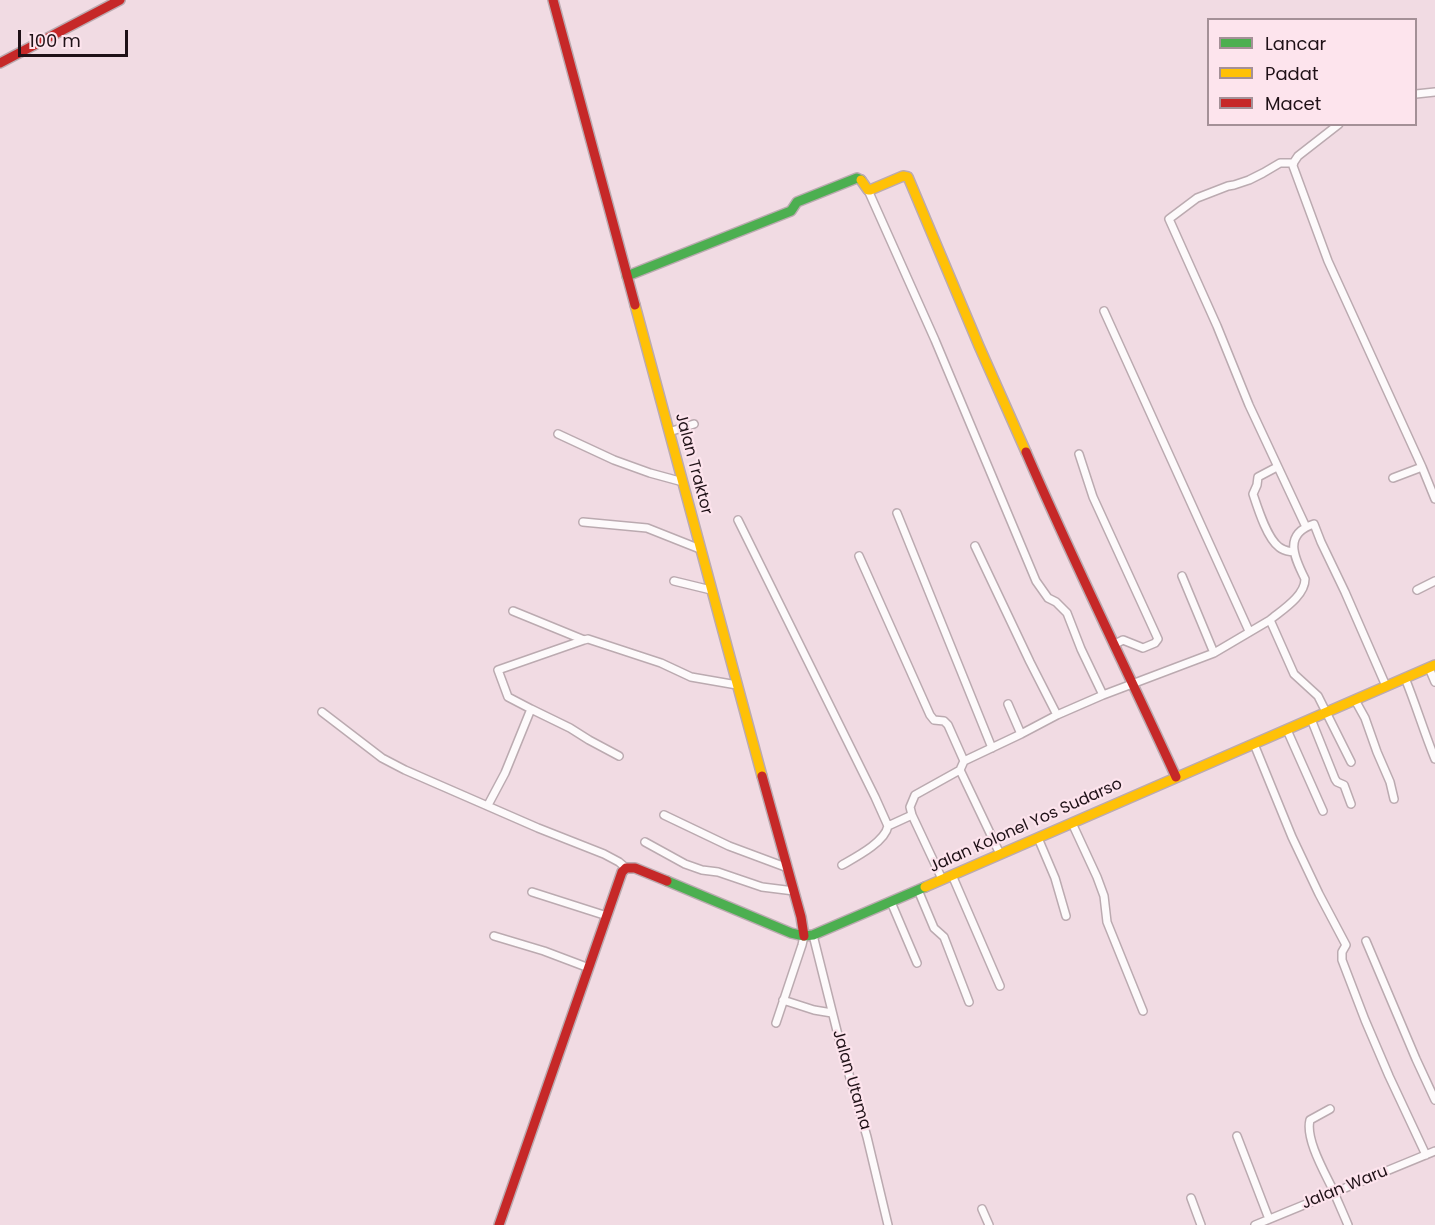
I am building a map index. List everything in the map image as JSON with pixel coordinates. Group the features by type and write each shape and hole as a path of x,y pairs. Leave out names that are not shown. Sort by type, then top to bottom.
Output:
{"street":[{"path":"0,63 120,0"},
{"name":"Jalan Traktor","path":"554,0 711,590 803,924 808,935"},
{"path":"1417,94 1435,92"},
{"path":"1293,163 1298,156 1336,126"},
{"path":"1293,163 1280,163 1249,180 1197,198 1169,219 1277,467 1306,527"},
{"path":"1293,163 1328,261 1435,499"},
{"path":"868,190 905,176 909,178 983,357 1086,586 1176,777"},
{"path":"627,276 790,211 797,202 857,178 862,180 935,340 1036,580 1048,598 1056,602 1067,613 1103,695"},
{"path":"1104,311 1249,631"},
{"path":"669,432 694,424"},
{"path":"558,435 614,460 683,482"},
{"path":"1078,454 1094,497 1158,639 1155,643 1143,648 1123,640 1115,644"},
{"path":"1277,467 1258,477 1253,494 1267,529 1277,546 1285,551 1293,552"},
{"path":"1393,478 1422,467"},
{"path":"897,513 992,748"},
{"path":"738,520 888,826"},
{"path":"583,522 647,528 700,549"},
{"path":"942,879 912,815 910,807 915,795 960,770 964,761 1057,715 1214,652 1270,620 1297,596 1305,584 1293,552 1295,537 1306,527 1314,524 1316,526 1321,542 1386,686"},
{"path":"975,546 1057,715"},
{"path":"859,556 930,715 935,720 944,721 948,725 964,761"},
{"path":"1182,576 1214,652"},
{"path":"674,581 711,590"},
{"path":"1417,590 1435,581"},
{"path":"513,611 584,640"},
{"path":"1270,620 1294,674 1316,693 1351,762"},
{"path":"619,756 508,697 498,670 588,639 661,663 691,677 737,685"},
{"path":"1432,667 1435,682"},
{"name":"Jalan Kolonel Yos Sudarso","path":"808,935 891,902 1432,667"},
{"path":"1405,678 1435,759"},
{"path":"1355,700 1365,718 1390,782 1394,799"},
{"path":"1008,704 1021,734"},
{"path":"488,806 505,773 531,709"},
{"path":"322,712 382,758 405,770 604,854 626,868 635,868 791,933 808,935 802,945 776,1023"},
{"path":"1311,719 1335,778 1337,782 1344,785 1351,804"},
{"path":"1287,730 1323,811"},
{"path":"1254,744 1292,837 1346,945 1342,952 1342,960 1389,1076 1426,1155"},
{"path":"960,770 1000,854"},
{"path":"664,815 729,846 788,868"},
{"path":"842,865 876,842 888,826 912,815"},
{"path":"1072,823 1097,877 1104,896 1107,922 1143,1011"},
{"path":"1038,838 1055,878 1066,916"},
{"path":"645,842 685,864 702,870 718,872 762,887 794,891"},
{"path":"499,1225 622,872 626,868"},
{"path":"952,875 1000,986"},
{"path":"918,890 934,928 944,937 969,1002"},
{"path":"532,892 607,916"},
{"path":"891,902 917,963"},
{"name":"Jalan Utama","path":"808,935 867,1137 888,1225"},
{"path":"494,936 589,968"},
{"path":"1366,941 1435,1100"},
{"path":"783,1000 832,1013"},
{"path":"1330,1109 1310,1120 1309,1126 1315,1153 1348,1225"},
{"path":"1237,1136 1269,1219"},
{"name":"Jalan Waru","path":"1255,1225 1435,1152"},
{"path":"1191,1198 1201,1225"},
{"path":"982,1209 989,1225"}],"traffic: fast":[{"path":"627,276 791,211 797,202 857,178 861,180"},
{"path":"667,881 791,933 804,936 813,935 925,887"}],"traffic: slow":[{"path":"861,180 870,190 903,176 908,177 1026,452"},
{"path":"635,305 762,776"},
{"path":"925,887 1435,665"}],"traffic: jam":[{"path":"0,63 120,0"},
{"path":"553,0 635,305"},
{"path":"1026,452 1176,777"},
{"path":"762,776 801,917 804,936"},
{"path":"499,1225 622,872 626,868 635,868 667,881"}]}
